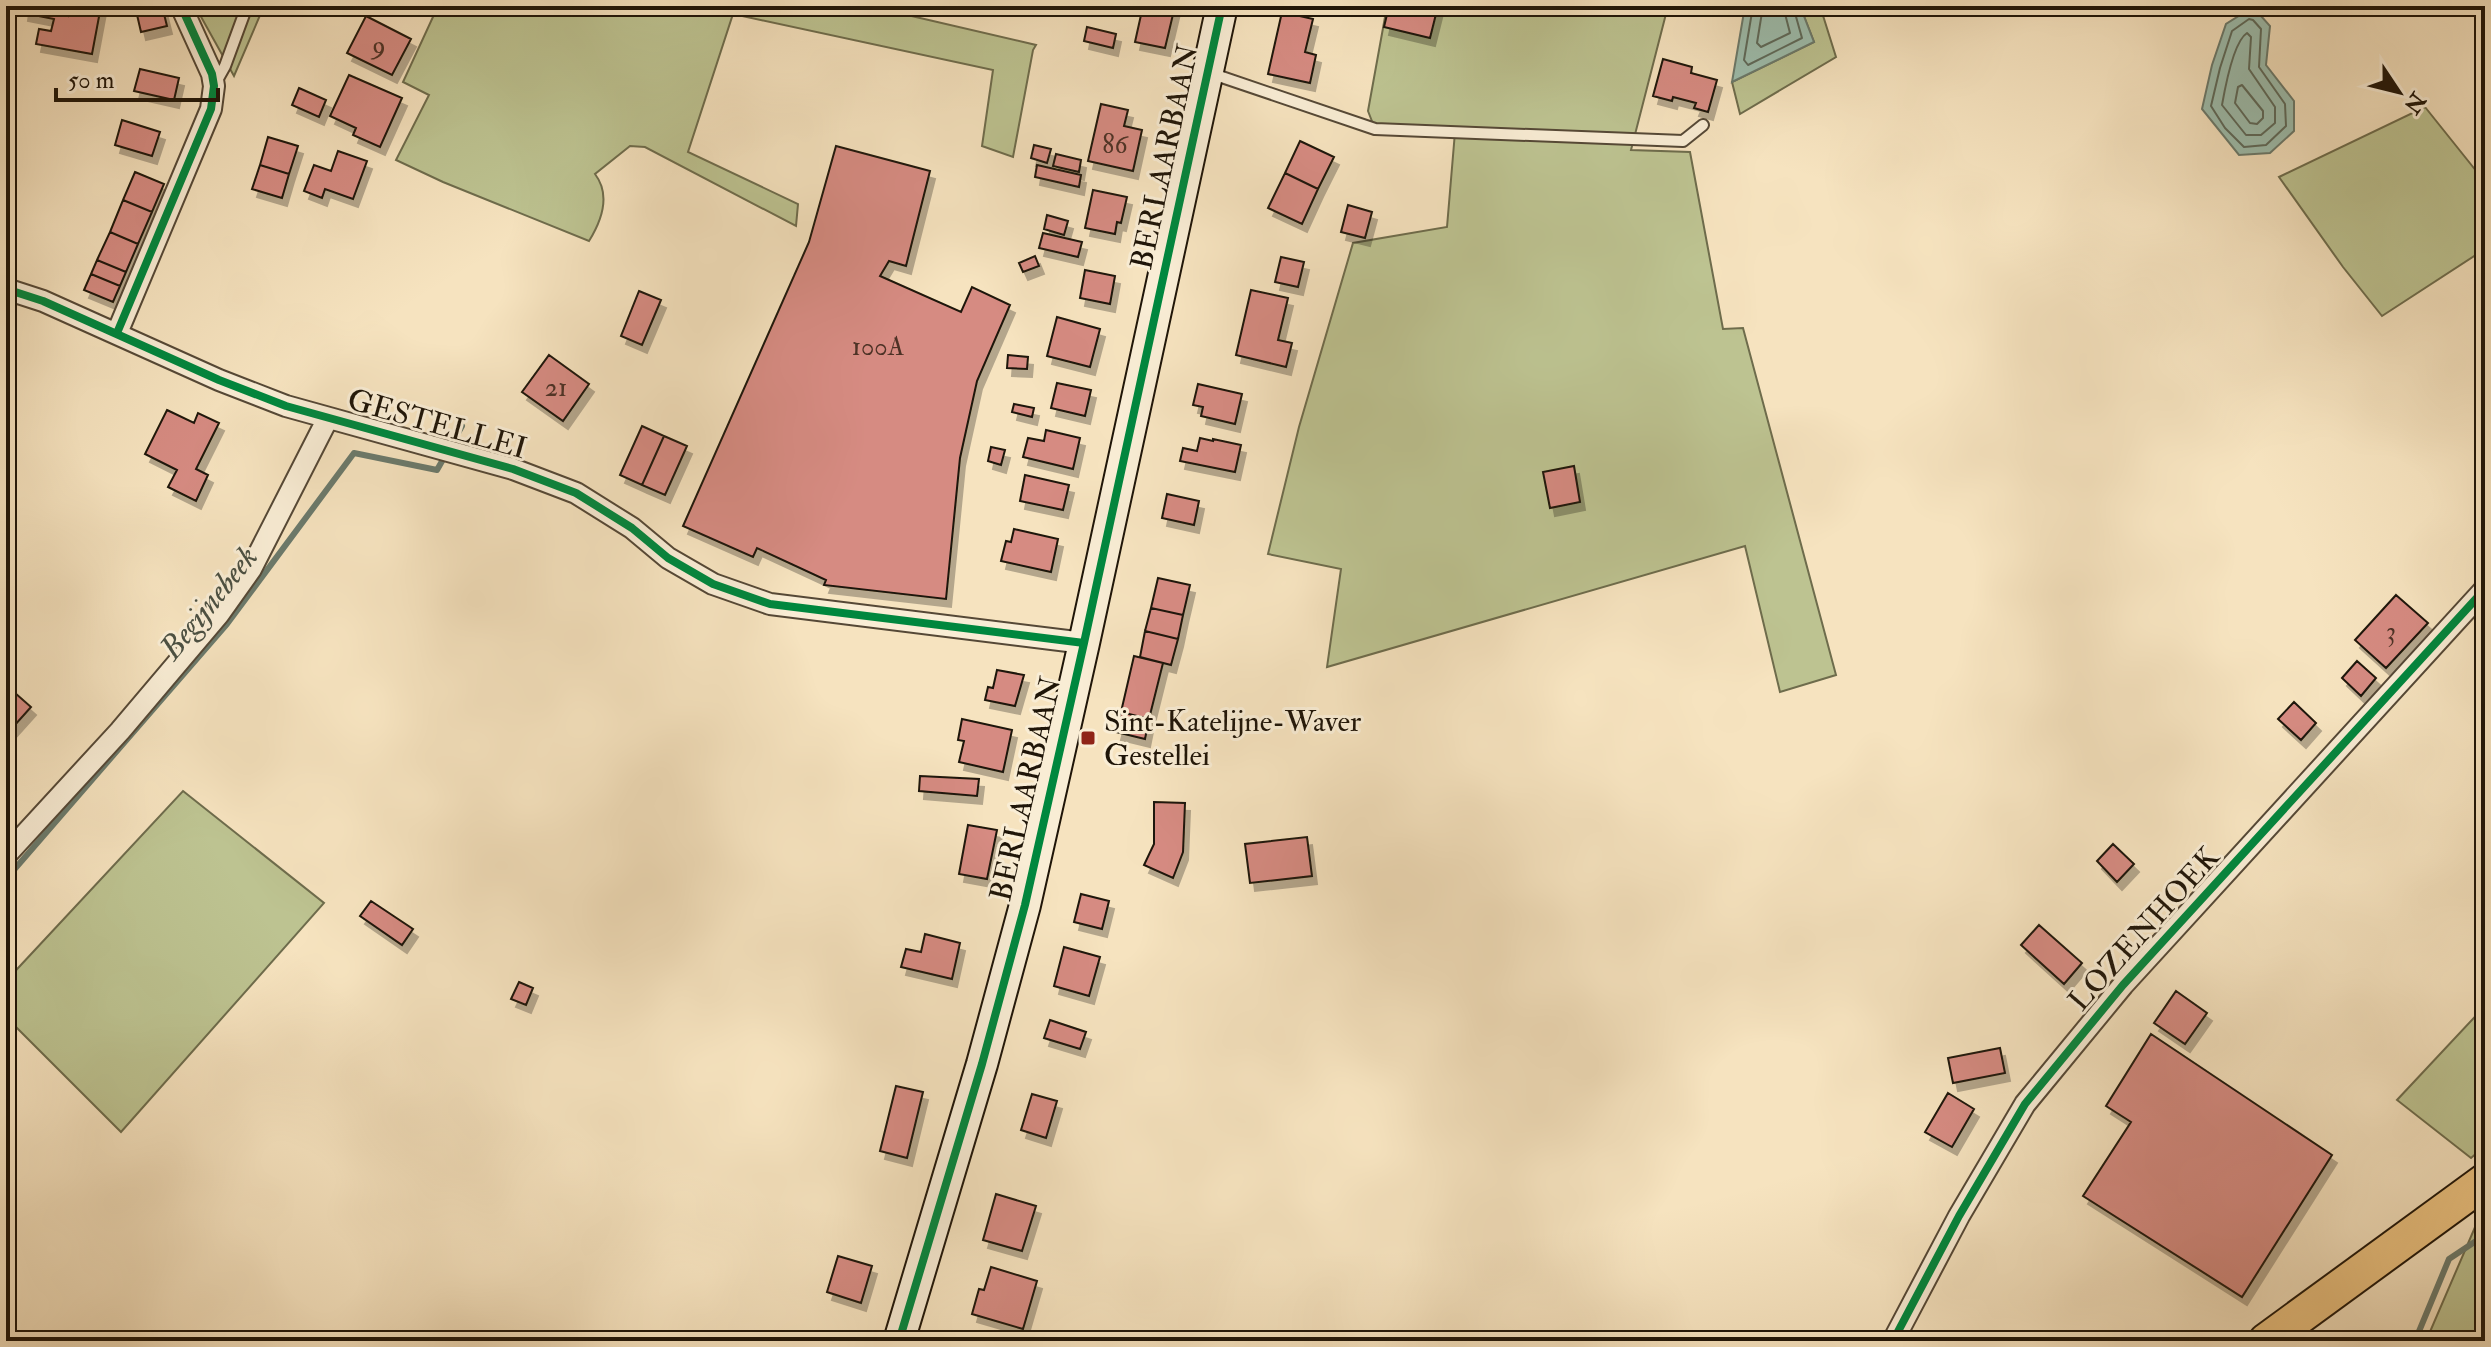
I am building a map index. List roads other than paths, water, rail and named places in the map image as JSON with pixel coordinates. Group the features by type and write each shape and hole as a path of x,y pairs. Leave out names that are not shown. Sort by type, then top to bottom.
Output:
{"main road":[{"path":"2266,1341 2485,1181"}],"street":[{"path":"117,333 211,109 212,74 181,6"},
{"name":"BERLAARBAAN","path":"899,1341 1025,905 1222,6"},
{"name":"GESTELLEI","path":"6,289 43,301 219,380 286,406 513,469 576,493 632,528 679,565 713,584 770,604 1084,643"},
{"name":"GESTELLEI","path":"6,855 120,731 219,614 251,569 328,418"},
{"name":"LOZENHOEK","path":"1893,1341 1959,1216 2025,1104 2123,985 2485,589"}],"lane":[{"path":"214,86 225,66 247,6"},
{"path":"1208,72 1375,129 1683,141 1703,125"}],"water":[{"path":"1745,6 1800,6 1814,42 1732,82"},
{"path":"2253,7 2270,26 2266,65 2294,101 2294,131 2270,153 2239,155 2202,109 2226,24"}],"waterway":[{"name":"Begijnebeek","path":"6,879 227,624 354,453 437,470 462,426"},
{"path":"2415,1341 2449,1259 2485,1235"}],"place":[{"name":"Sint-Katelijne-Waver Gestellei","path":"1088,738"}]}
